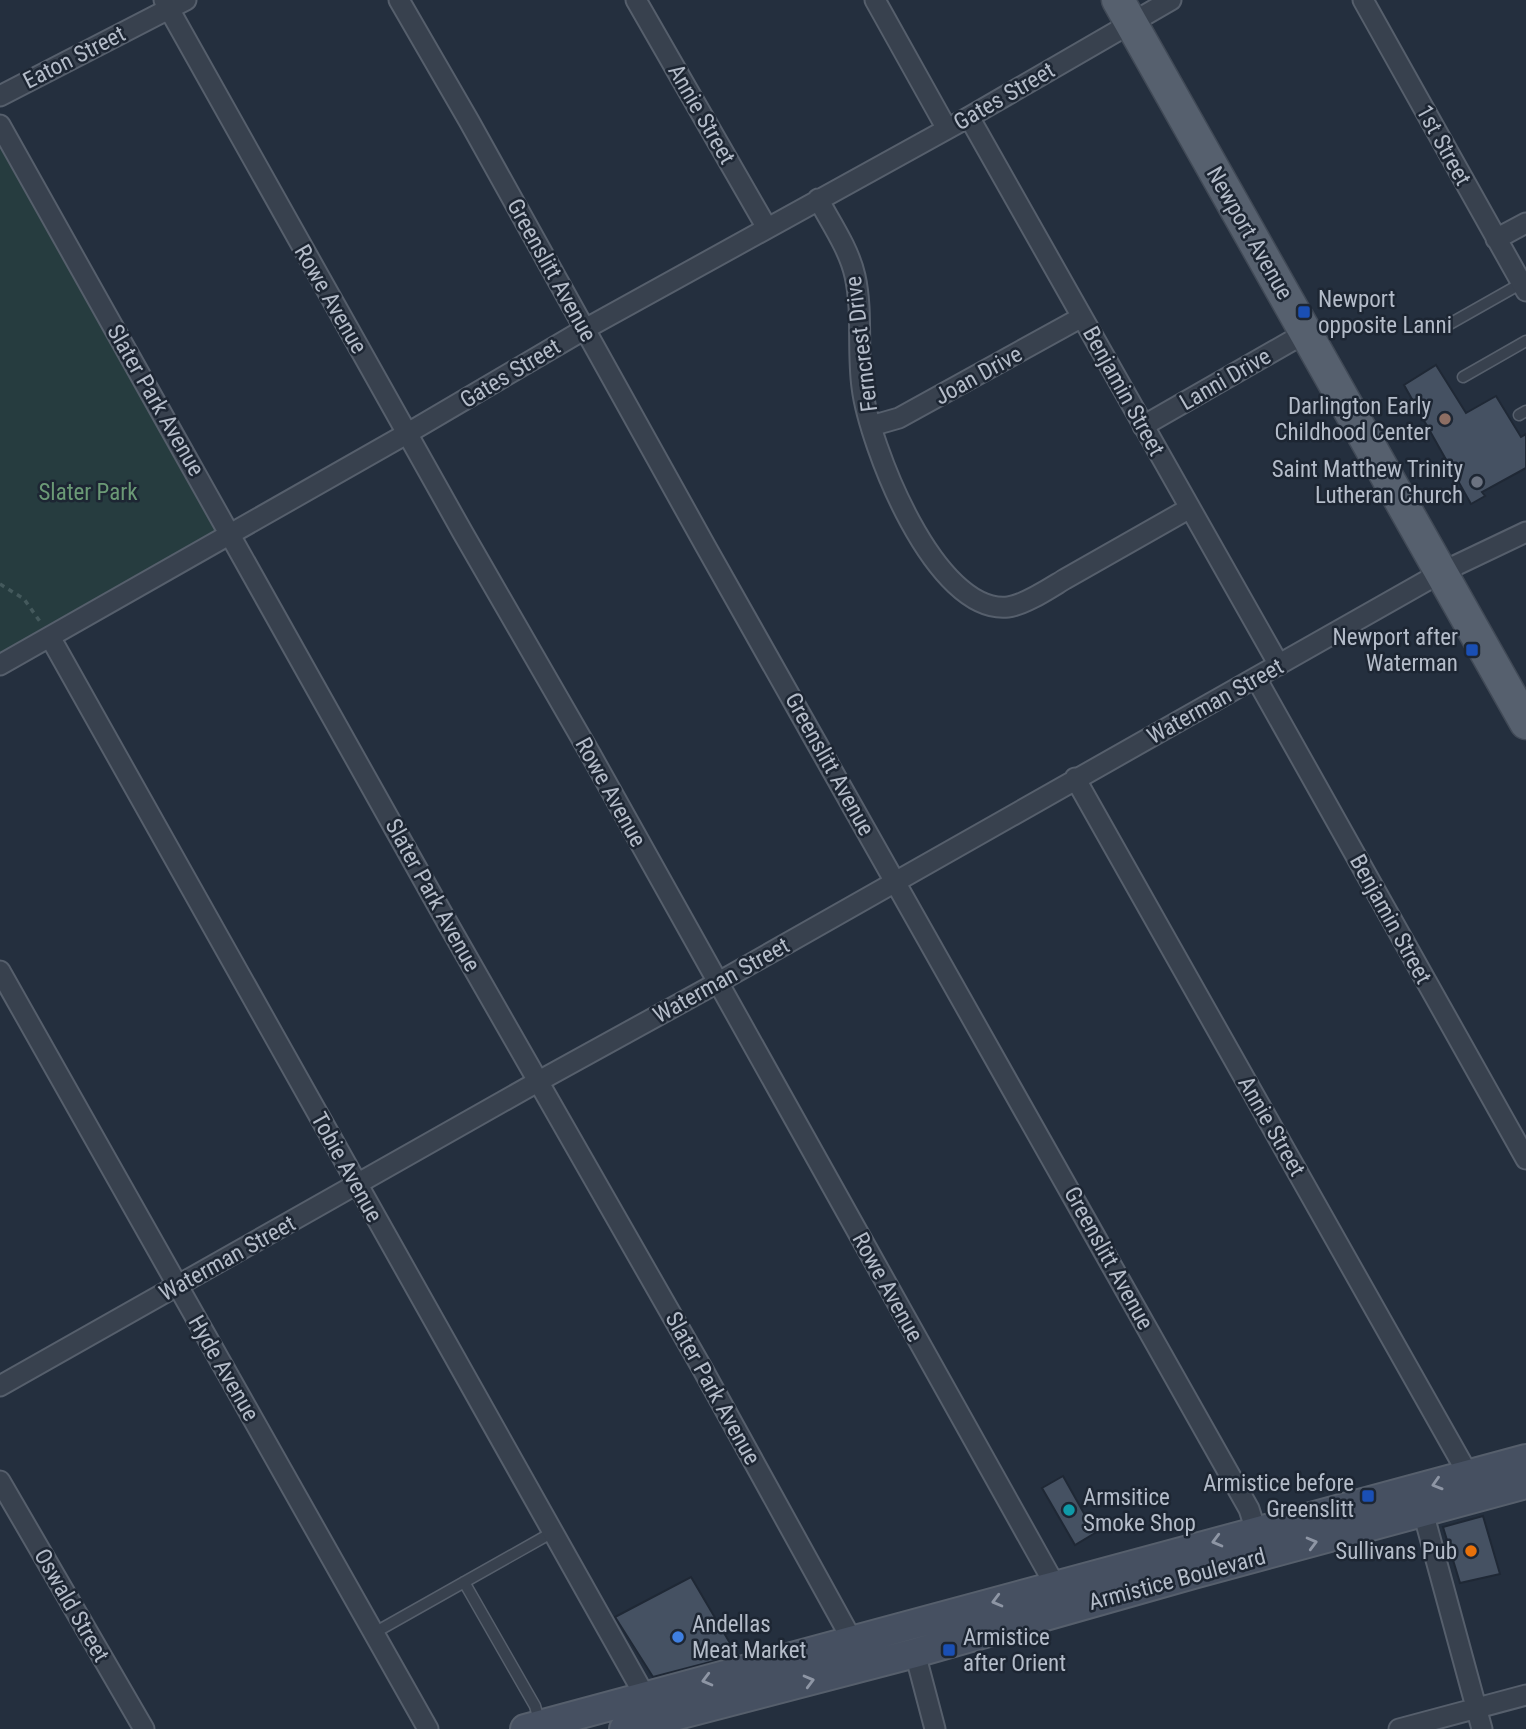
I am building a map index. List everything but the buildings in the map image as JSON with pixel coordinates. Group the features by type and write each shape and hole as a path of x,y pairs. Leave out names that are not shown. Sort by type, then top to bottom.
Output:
{"main road":[{"name":"Newport Avenue","path":"1124,11 1526,723"},
{"name":"Armistice Boulevard","path":"533,1727 1526,1459"},
{"name":"Armistice Boulevard","path":"624,1729 915,1653 1526,1484"}],"street":[{"name":"Greenslitt Avenue","path":"399,0 1249,1509 1256,1531"},
{"name":"Annie Street","path":"636,0 767,228"},
{"path":"875,0 947,129"},
{"name":"Gates Street","path":"0,665 585,329 969,117 1124,11 1171,0"},
{"name":"1st Street","path":"1363,0 1524,287"},
{"name":"Eaton Street","path":"0,96 173,3"},
{"name":"Rowe Avenue","path":"173,3 408,433 1055,1585"},
{"name":"Benjamin Street","path":"969,117 1279,665"},
{"name":"Slater Park Avenue","path":"0,125 702,1368 852,1640 861,1667"},
{"name":"Ferncrest Drive","path":"818,199 847,253 854,274 858,296 862,388 871,426 894,490 940,570 960,591 987,605 1009,607 1039,594 1190,508"},
{"path":"1496,239 1526,223"},
{"name":"Joan Drive","path":"871,426 899,418 1082,317"},
{"name":"Lanni Drive","path":"1143,426 1307,332"},
{"name":"Waterman Street","path":"0,1386 1441,572 1526,532"},
{"name":"Tobie Avenue","path":"50,637 645,1696"},
{"name":"Benjamin Street","path":"1256,678 1526,1159"},
{"name":"Annie Street","path":"1076,778 1468,1474"},
{"name":"Hyde Avenue","path":"0,971 428,1729"},
{"name":"Oswald Street","path":"0,1481 144,1729"},
{"path":"1423,1511 1482,1729"},
{"path":"915,1653 935,1729"},
{"path":"1399,1729 1526,1695"}],"lane":[{"path":"1446,326 1524,287"},
{"path":"1463,377 1526,341"},
{"path":"374,1633 553,1532"},
{"path":"464,1582 536,1706 533,1727"}],"path":[{"path":"0,584 24,599 50,637"}],"green space":[{"name":"Slater Park","path":"0,126 223,531 0,659"}],"place":[{"name":"Newport opposite Lanni","path":"1304,312"},
{"name":"Darlington Early Childhood Center","path":"1445,419"},
{"name":"Saint Matthew Trinity Lutheran Church","path":"1477,482"},
{"name":"Newport after Waterman","path":"1472,650"},
{"name":"Armistice before Greenslitt","path":"1368,1496"},
{"name":"Armsitice Smoke Shop","path":"1069,1510"},
{"name":"Sullivans Pub","path":"1471,1551"},
{"name":"Andellas Meat Market","path":"678,1637"},
{"name":"Armistice after Orient","path":"949,1650"}]}
